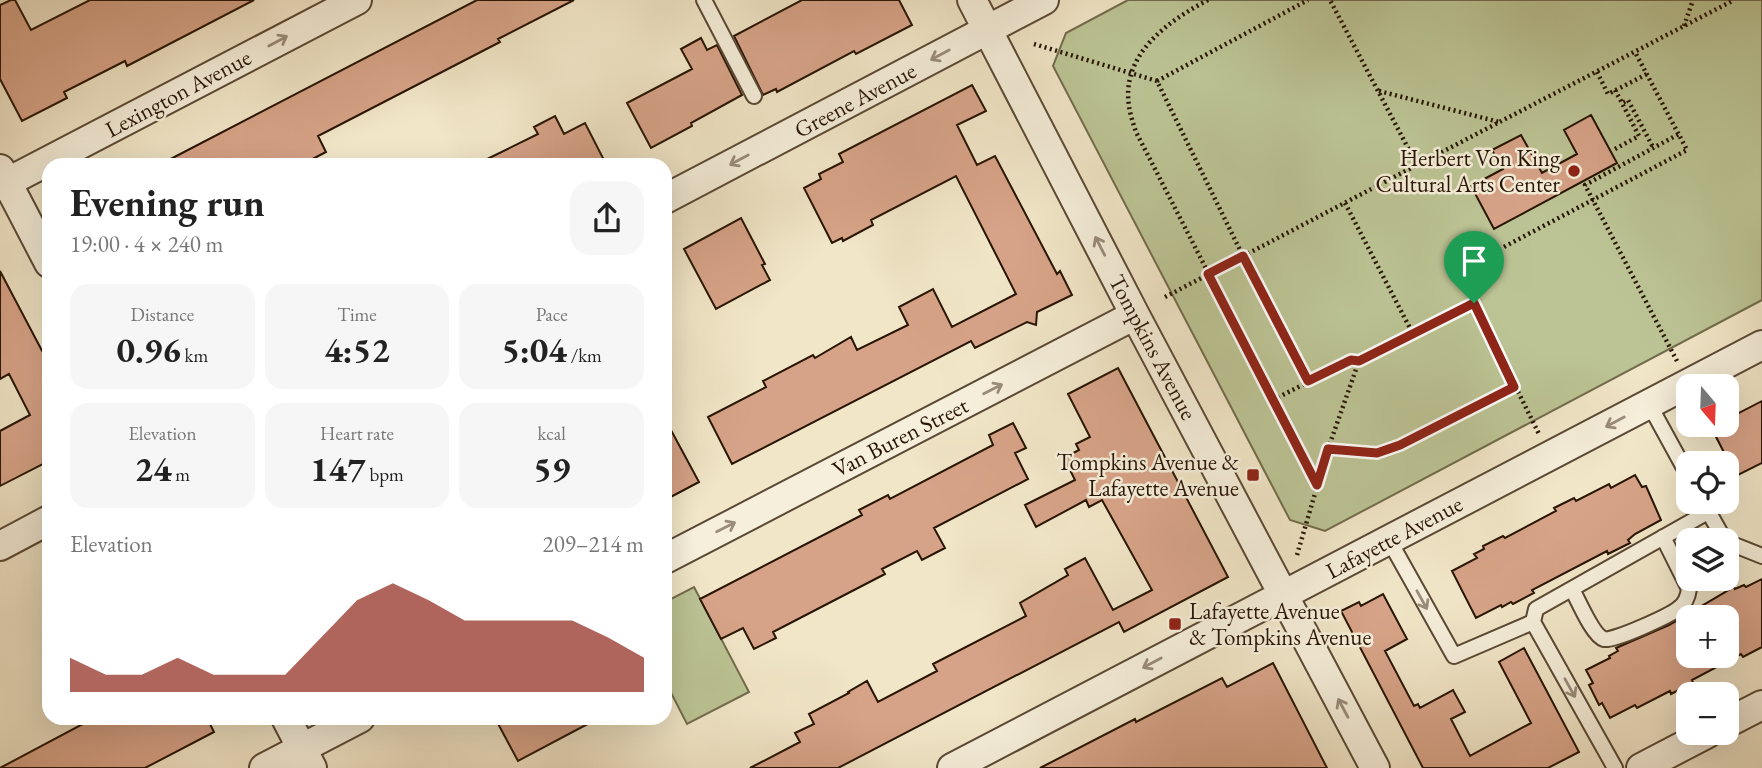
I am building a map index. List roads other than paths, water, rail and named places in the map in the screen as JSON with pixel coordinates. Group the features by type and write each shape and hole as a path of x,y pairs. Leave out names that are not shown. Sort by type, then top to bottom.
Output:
{"street":[{"name":"Lexington Avenue","path":"45,158 357,0"},
{"name":"Tompkins Avenue","path":"972,0 1375,768"},
{"name":"Greene Avenue","path":"672,195 1044,0"},
{"name":"Lexington Avenue","path":"2,180 42,160"},
{"path":"2,180 42,251"},
{"name":"Van Buren Street","path":"672,555 1135,315"},
{"name":"Lafayette Avenue","path":"952,768 1762,345"},
{"path":"0,546 42,524"},
{"path":"1739,717 1762,705"},
{"path":"290,725 307,758"},
{"path":"264,768 307,758 351,725"},
{"path":"1641,768 1684,745"}],"lane":[{"path":"704,0 754,96"},
{"path":"1649,404 1676,453"},
{"path":"1615,768 1533,622 1536,609 1664,537 1695,514"},
{"path":"1572,589 1596,634 1604,639 1616,639 1680,608 1689,589 1664,537"},
{"path":"1388,540 1454,656 1533,622"},
{"path":"1739,546 1762,556"}],"place":[{"name":"Herbert Von King Cultural Arts Center","path":"1574,171"},
{"name":"Tompkins Avenue & Lafayette Avenue","path":"1253,475"},
{"name":"Lafayette Avenue & Tompkins Avenue","path":"1175,624"}]}
